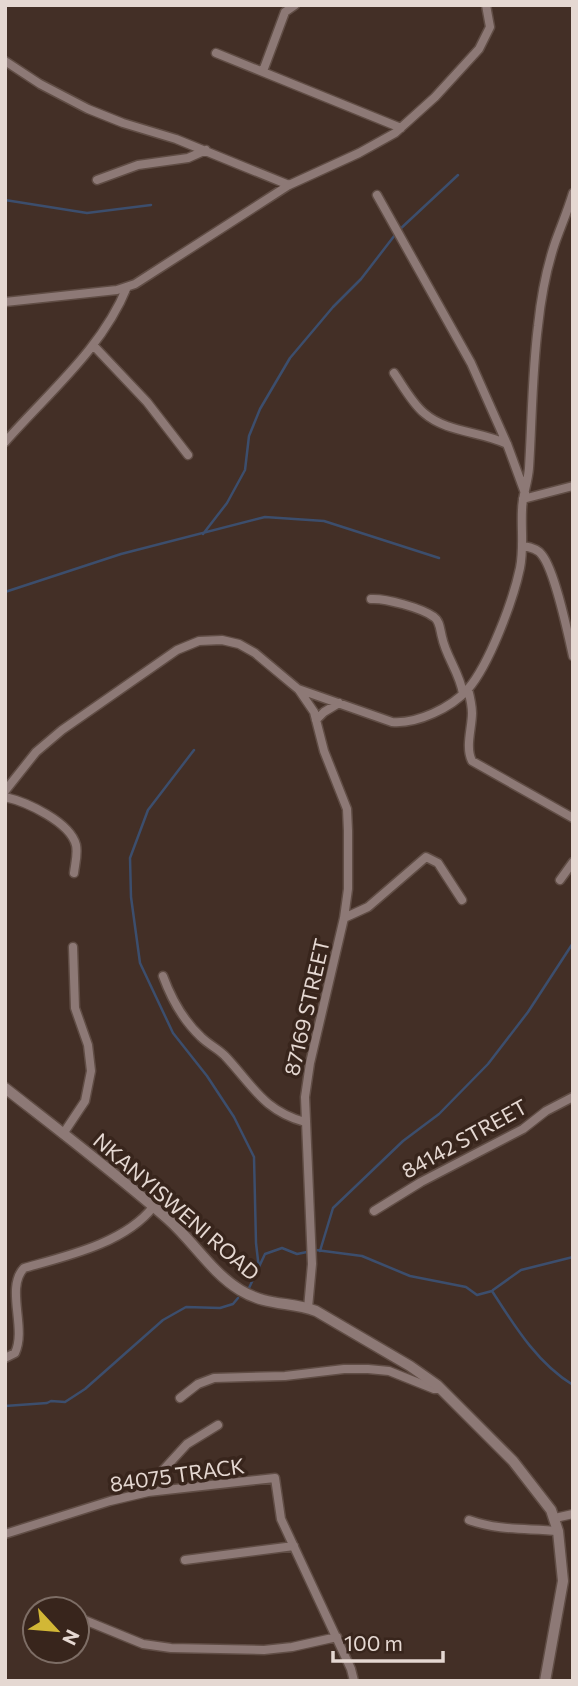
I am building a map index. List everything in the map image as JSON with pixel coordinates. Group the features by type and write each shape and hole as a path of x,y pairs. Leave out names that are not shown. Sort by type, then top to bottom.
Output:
{"street":[{"path":"262,71 285,12 295,5"},
{"path":"5,302 127,287 150,276 197,243 289,186 359,153 401,128 460,71 484,42 490,27 486,5"},
{"path":"216,52 401,128"},
{"path":"5,61 48,89 88,108 123,123 206,150 289,186"},
{"path":"97,180 138,164 188,158 206,150"},
{"path":"5,791 36,752 62,730 190,644 211,640 239,644 255,653 298,689 392,722 406,722 433,712 466,691 487,656 514,592 523,545 536,337 550,260 573,193"},
{"path":"377,195 471,363 507,444 524,496"},
{"path":"5,442 93,345 116,312 127,287"},
{"path":"93,345 147,402 188,455"},
{"path":"394,373 422,412 436,421 507,444"},
{"path":"524,496 573,486"},
{"path":"523,545 536,550 544,558 561,604 573,656"},
{"path":"371,599 393,600 434,617 440,626 444,644 466,691 472,714 469,745 472,761 573,818"},
{"name":"87169 STREET","path":"298,689 306,697 316,720 324,751 348,817 348,889 344,918 310,1063 305,1097 312,1264 308,1308"},
{"path":"316,720 339,703"},
{"path":"5,796 48,816 70,835 76,849 74,873"},
{"path":"344,918 368,907 426,857 438,863 463,900"},
{"path":"560,880 573,862"},
{"path":"64,1133 85,1101 91,1071 88,1045 75,1008 73,947"},
{"path":"163,976 171,995 201,1037 225,1056 267,1104 282,1114 305,1122"},
{"name":"NKANYISWENI ROAD","path":"5,1088 153,1207 239,1290 268,1303 308,1308 410,1366 441,1389 513,1461 555,1518 568,1580 545,1681"},
{"name":"84142 STREET","path":"374,1211 421,1182 523,1129 546,1111 573,1097"},
{"path":"5,1357 15,1353 19,1339 16,1284 24,1268 71,1255 121,1234 141,1222 153,1207"},
{"path":"180,1398 198,1384 214,1378 285,1376 344,1369 389,1371 434,1389 441,1389"},
{"path":"142,1493 187,1444 218,1425"},
{"name":"84075 TRACK","path":"5,1534 142,1493 275,1478 279,1511 293,1546"},
{"path":"555,1518 573,1514"},
{"path":"469,1520 508,1530 532,1528 558,1531"},
{"path":"185,1560 293,1546 337,1637 354,1681"},
{"path":"91,1623 143,1644 171,1648 264,1650 337,1637"}],"waterway":[{"path":"203,534 227,503 245,470 249,436 260,409 290,358 333,307 361,279 398,231 458,175"},
{"path":"5,200 87,213 151,205"},
{"path":"5,592 121,554 265,517 324,521 439,558"},
{"path":"194,750 148,810 130,858 131,897 140,963 173,1033 207,1076 234,1117 254,1157 259,1269"},
{"path":"320,1251 333,1208 403,1141 439,1114 488,1064 528,1012 573,943"},
{"path":"249,1288 265,1254 282,1248 297,1254 307,1252"},
{"path":"316,1250 362,1256 410,1276 466,1287 477,1295 492,1291 537,1355 573,1385"},
{"path":"493,1290 521,1270 573,1257"},
{"path":"5,1406 65,1402 85,1389 163,1320 186,1307 220,1308 233,1304 238,1298"}]}
